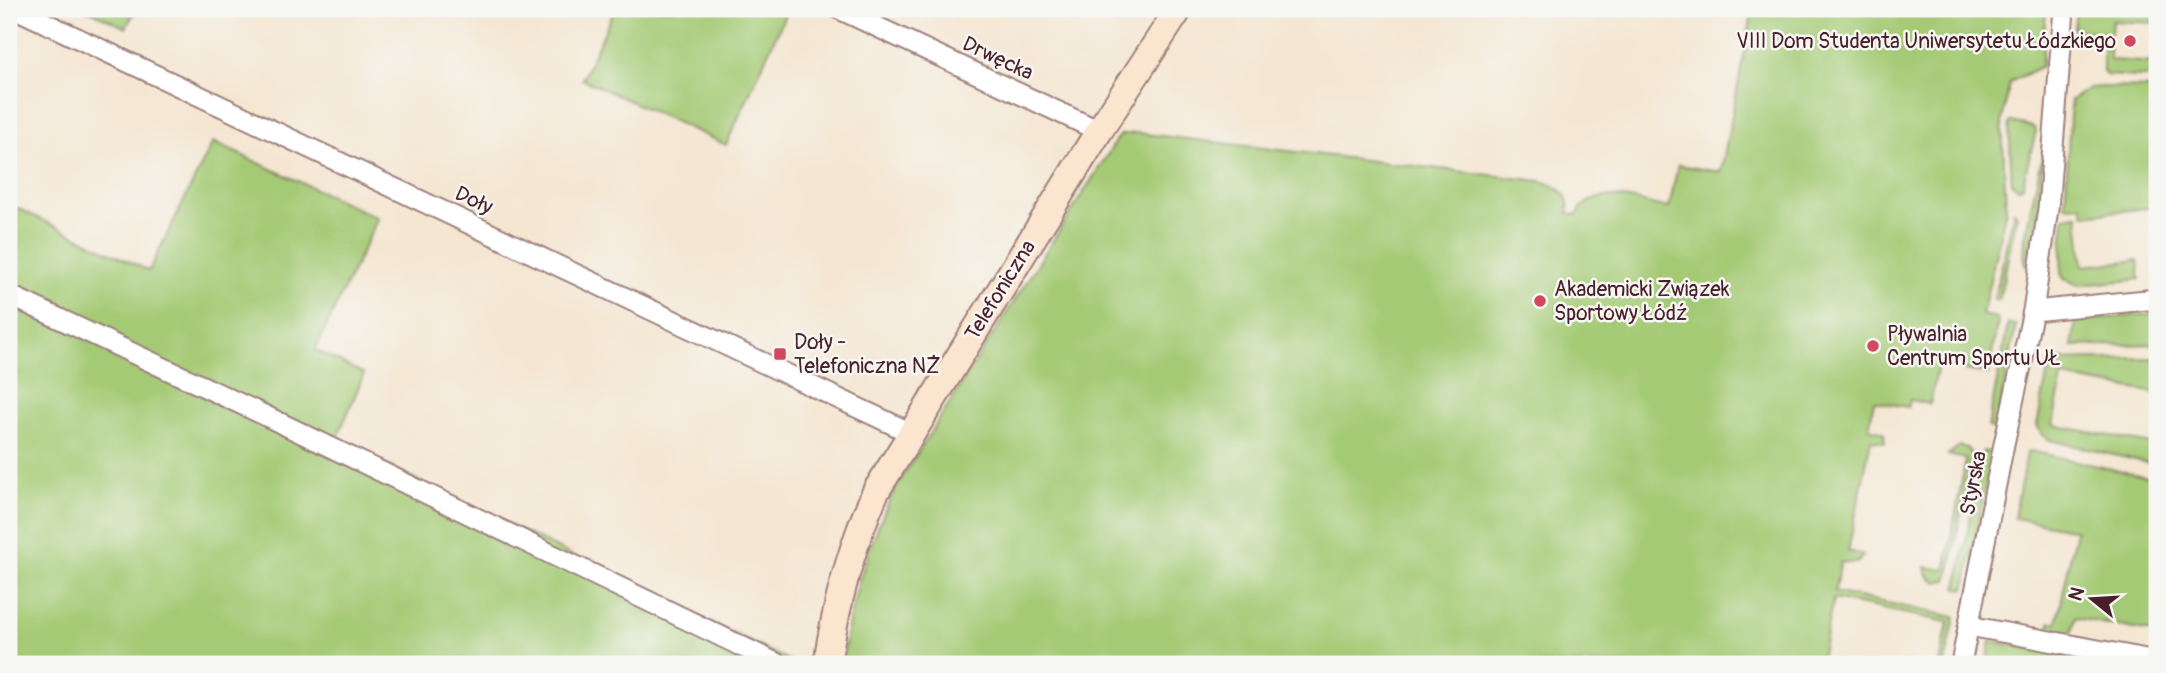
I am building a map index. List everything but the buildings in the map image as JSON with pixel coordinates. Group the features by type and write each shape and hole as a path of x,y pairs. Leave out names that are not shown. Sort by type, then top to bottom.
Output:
{"street":[{"name":"Doły","path":"16,9 911,433"},
{"name":"Drwęcka","path":"839,9 1099,131"},
{"name":"Telefoniczna","path":"827,664 833,621 853,547 876,491 1099,131 1179,9"},
{"name":"Styrska","path":"1961,664 2004,444 2034,311 2048,209 2064,9"},
{"path":"9,295 778,664"},
{"path":"2034,311 2157,299"},
{"path":"1969,626 2157,661"}],"green space":[{"path":"86,9 136,9 126,28"},
{"path":"615,9 788,9 726,145 582,79"},
{"path":"1753,9 2046,9 2042,66 2010,82 2002,120 2006,209 1982,315 1996,318 1998,321 1988,374 1938,365 1930,404 1910,400 1908,407 1874,401 1869,428 1884,432 1885,442 1871,440 1848,551 1864,555 1857,563 1841,562 1834,592 1955,617 1945,664 1940,664 1948,622 1833,599 1820,664 842,664 862,573 896,487 1120,135 1137,133 1541,181 1562,192 1567,201 1568,213 1577,215 1584,205 1605,197 1631,199 1669,208 1678,165 1721,172"},
{"path":"2076,9 2157,9 2157,23 2112,21 2111,34 2074,30"},
{"path":"2103,47 2110,48 2110,60 2157,63 2157,78 2106,75 2103,71"},
{"path":"2090,88 2157,88 2157,207 2084,215 2082,205 2065,206 2071,100"},
{"path":"2011,122 2033,127 2036,131 2022,187 2019,188 2012,184"},
{"path":"213,142 378,218 315,350 364,374 336,441 792,664 9,664 9,204 149,271"},
{"path":"2044,147 2039,208 2026,265 2025,236"},
{"path":"2014,211 2017,215 1999,300 1994,299"},
{"path":"2078,215 2083,266 2138,260 2140,279 2079,285 2064,279 2061,273 2064,217"},
{"path":"2157,313 2157,344 2072,346 2076,321"},
{"path":"2008,324 2016,325 1996,429 1988,427"},
{"path":"2157,358 2157,393 2062,377 2053,425 2157,445 2157,465 2050,440 2042,435 2037,426 2050,360"},
{"path":"1959,446 1968,448 1972,456 1949,575 1947,580 1937,582 1928,576 1926,567 1945,570 1966,459 1948,455"},
{"path":"1983,451 1992,453 1965,589 1957,588"},
{"path":"2027,452 2157,479 2157,633 2075,618 2072,632 2067,635 2048,632 2050,622 2057,623 2076,530 2014,518"},
{"path":"1991,641 2101,662 2101,664 1987,664"}],"place":[{"name":"VIII Dom Studenta Uniwersytetu Łódzkiego","path":"2130,41"},
{"name":"Akademicki Związek Sportowy Łódź","path":"1540,301"},
{"name":"Pływalnia Centrum Sportu UŁ","path":"1873,346"},
{"name":"Doły - Telefoniczna NŻ","path":"780,354"}]}
